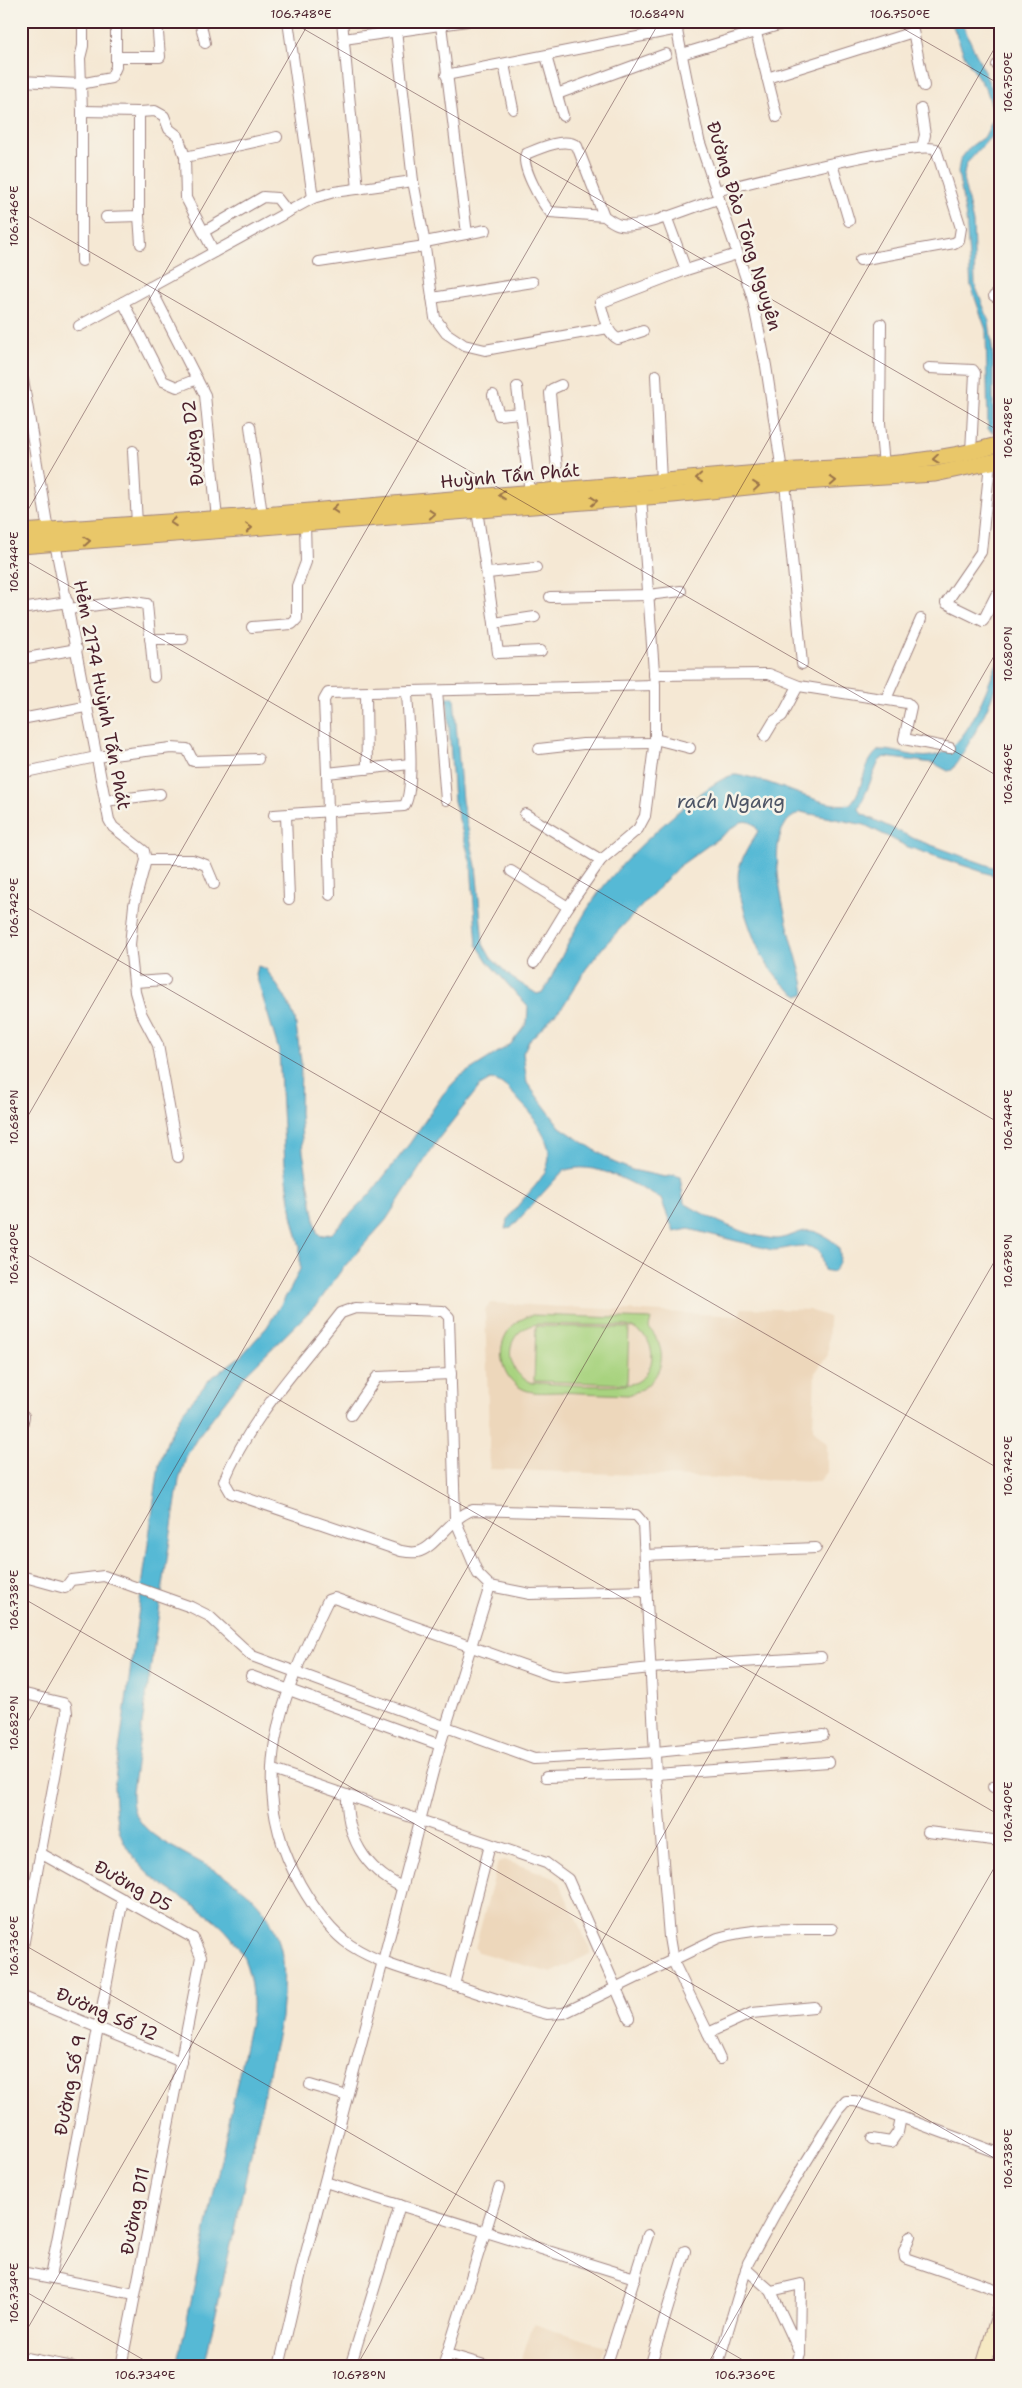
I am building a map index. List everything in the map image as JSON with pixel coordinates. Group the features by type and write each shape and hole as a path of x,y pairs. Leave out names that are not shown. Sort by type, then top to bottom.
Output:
{"main road":[{"name":"Huỳnh Tấn Phát","path":"21,532 262,515 477,510 641,497 783,477 946,458 1001,444"},
{"name":"Huỳnh Tấn Phát","path":"21,546 305,524 383,511 530,493 661,482 935,474 995,462"},
{"path":"983,2367 1001,2307"}],"street":[{"path":"82,261 82,111 80,84 83,21"},
{"path":"21,81 80,84 111,78 116,67 116,21"},
{"path":"116,57 160,57 158,21"},
{"path":"200,21 205,43"},
{"path":"288,21 313,198"},
{"path":"342,21 358,189"},
{"path":"344,38 396,26 441,25 467,21"},
{"path":"682,54 792,21"},
{"path":"441,25 467,234"},
{"path":"446,75 546,56 676,25"},
{"name":"Đường Đào Tông Nguyên","path":"676,25 699,140 752,296 760,335 783,477 802,664"},
{"path":"396,26 413,181 425,244 432,298 436,318 446,333 464,345 485,350 608,328"},
{"path":"767,78 912,26 924,86"},
{"path":"756,33 777,117"},
{"path":"557,94 666,54"},
{"path":"546,56 563,116"},
{"path":"504,64 513,109"},
{"path":"921,109 925,135 922,147"},
{"path":"82,111 155,111 164,116 168,129 178,136 185,157 186,198 214,252"},
{"path":"139,112 139,216 141,244"},
{"path":"185,157 277,137"},
{"path":"604,216 550,212 525,167 524,158 526,154 563,142 571,142 577,146 604,216 612,222 622,225 652,222 717,195 832,164 922,147 936,149 961,228 959,240 954,243 860,260"},
{"path":"832,164 849,222"},
{"path":"79,326 313,198 334,192 413,181"},
{"path":"203,232 263,197 277,198 288,212"},
{"path":"106,217 139,216"},
{"path":"666,216 686,270"},
{"path":"319,262 425,244 486,230"},
{"path":"643,331 618,339 608,328 600,303 686,270 737,254"},
{"path":"432,298 533,282"},
{"name":"Đường D2","path":"150,287 205,395 217,519"},
{"path":"123,302 163,380 176,387 197,379"},
{"path":"881,324 880,423 884,465"},
{"path":"929,368 973,370 975,373 971,452"},
{"path":"656,375 661,482"},
{"path":"23,380 48,530"},
{"path":"559,491 550,393 552,389 561,385"},
{"path":"517,387 530,493"},
{"path":"493,395 499,414 520,413"},
{"path":"250,426 262,515"},
{"path":"133,451 137,524"},
{"path":"995,462 981,552 946,604 983,621 996,595"},
{"path":"534,963 568,907 601,860 641,825 645,816 649,772 655,741 654,680 641,497"},
{"path":"477,510 488,573 498,653 541,651"},
{"path":"252,627 292,624 296,620 297,586 306,562 305,524"},
{"name":"Hẻm 2174 Huỳnh Tấn Phát","path":"55,543 69,605 85,707 110,824 142,848 146,860"},
{"path":"488,573 536,568"},
{"path":"550,597 648,595 682,591"},
{"path":"21,609 127,601 145,603 154,677"},
{"path":"494,623 535,617"},
{"path":"886,699 921,619"},
{"path":"150,639 183,639"},
{"path":"21,659 77,649"},
{"path":"330,895 325,696 328,693 406,693 496,687 539,688 769,674 798,686 907,703 911,707 904,739 950,748"},
{"path":"765,736 774,722 782,716 798,686"},
{"path":"437,691 446,800"},
{"path":"366,693 367,769"},
{"path":"274,815 404,806 409,797 410,764 406,693"},
{"path":"21,719 85,707"},
{"path":"539,749 583,744 655,741 690,748"},
{"path":"21,772 96,757 171,748 187,749 193,761 258,759"},
{"path":"327,773 410,764"},
{"path":"105,801 160,794"},
{"path":"525,814 601,860"},
{"path":"286,815 289,899"},
{"path":"178,1157 158,1045 141,1013 135,982 130,930 146,860 198,861 206,865 214,884"},
{"path":"511,871 568,907"},
{"path":"135,982 165,980"},
{"path":"647,1591 530,1594 490,1586 478,1574 454,1519 449,1317 440,1310 355,1308 341,1313 247,1434 224,1481 231,1493 401,1551 417,1552 428,1547 454,1519 478,1509 636,1515 643,1523 647,1591 651,1668 656,1752 656,1774 673,1961 720,2059"},
{"path":"351,1415 377,1377 451,1374"},
{"path":"21,1431 24,1416"},
{"path":"645,1555 816,1548"},
{"path":"21,1576 65,1588 71,1580 104,1576 191,1607 209,1616 252,1656 534,1759 656,1752 823,1735"},
{"path":"279,2367 324,2182 445,1726 490,1586"},
{"path":"821,1657 651,1668 566,1677 551,1674 334,1598 328,1600 294,1672 288,1690 275,1733 272,1797 274,1821 293,1871 315,1909 348,1944 382,1962 547,2014 564,2012 732,1934 754,1930 832,1929"},
{"path":"251,1676 440,1745"},
{"path":"21,1693 63,1703 66,1705 67,1713 21,1957"},
{"path":"546,1776 656,1774 829,1762"},
{"path":"273,1770 546,1863 568,1879 629,2018"},
{"path":"347,1795 349,1827 357,1845 381,1876 402,1887"},
{"path":"928,1832 1001,1841"},
{"path":"454,1985 490,1845"},
{"name":"Đường D5","path":"40,1852 193,1938 201,1957"},
{"name":"Đường Số 9","path":"50,2277 123,1899"},
{"name":"Đường D11","path":"121,2367 201,1957"},
{"name":"Đường Số 12","path":"21,1996 181,2062"},
{"path":"708,2033 752,2013 814,2008"},
{"path":"310,2085 347,2096"},
{"path":"717,2367 746,2269 782,2201 838,2110 846,2101 855,2101 1001,2154"},
{"path":"872,2139 891,2142 898,2132 901,2117"},
{"path":"324,2182 635,2278"},
{"path":"443,2367 499,2188"},
{"path":"350,2367 400,2205"},
{"path":"606,2367 648,2235"},
{"path":"910,2236 904,2251 904,2258 1001,2291"},
{"path":"650,2367 685,2251"},
{"path":"746,2269 771,2291 800,2353"},
{"path":"21,2272 135,2294"},
{"path":"771,2291 801,2284 800,2353 796,2367"},
{"path":"447,2354 491,2367"},
{"path":"21,2357 48,2365 73,2367"}],"shaded area":[{"path":"491,1303 740,1316 741,1308 809,1310 829,1317 828,1355 815,1373 813,1429 827,1444 827,1472 819,1482 490,1469 485,1310"},
{"path":"504,1860 551,1876 559,1882 592,1953 551,1973 478,1952 475,1948 498,1862"},
{"path":"533,2324 605,2346 598,2367 519,2367"}],"green space":[{"path":"532,1315 651,1319 649,1328 660,1348 659,1368 655,1377 648,1384 628,1395 525,1390 509,1378 503,1366 501,1353 503,1340 509,1330 526,1317","holes":["538,1324 627,1326 642,1334 648,1340 651,1349 650,1367 645,1376 637,1382 617,1386 532,1383 522,1377 515,1369 511,1360 513,1341 518,1333 527,1327"]},
{"path":"536,1326 629,1328 627,1384 534,1381"}],"water":[{"path":"951,21 961,21 1001,109 997,130 966,164 963,179 973,223 975,285 989,321 993,357 993,433 988,429 986,330 971,286 966,218 958,172 960,160 970,147 985,136 995,116 987,91 965,57"},
{"name":"rạch Ngang","path":"1001,655 1000,669 991,699 976,730 952,770 948,771 933,763 884,757 879,761 859,809 862,814 917,840 1001,870 1001,878 908,847 865,825 801,812 795,815 786,823 779,838 777,856 782,900 805,993 799,996 782,983 768,966 749,924 741,899 738,877 742,859 758,831 751,823 747,821 741,822 678,867 604,946 586,969 563,1006 529,1041 523,1053 527,1083 560,1127 613,1162 632,1170 665,1177 675,1175 680,1177 684,1203 729,1226 758,1236 775,1239 804,1231 822,1235 838,1247 840,1256 834,1271 824,1270 820,1252 814,1248 796,1246 772,1250 689,1229 674,1232 661,1199 626,1180 588,1168 575,1168 563,1171 511,1228 505,1229 511,1215 545,1172 549,1155 538,1123 515,1095 492,1079 480,1086 439,1138 386,1220 343,1268 318,1303 247,1373 199,1435 187,1455 179,1480 132,1791 133,1805 135,1813 143,1825 154,1835 231,1880 259,1905 270,1920 278,1939 284,1975 281,2018 204,2367 177,2367 252,2012 249,1975 238,1947 221,1926 200,1909 155,1879 135,1859 118,1828 114,1787 159,1465 168,1439 182,1413 210,1379 242,1355 267,1327 291,1288 300,1269 300,1247 292,1215 285,1165 279,1051 256,975 258,966 266,969 287,1000 295,1019 301,1061 300,1113 303,1152 317,1232 321,1236 332,1233 370,1194 410,1143 443,1094 459,1077 511,1044 527,1023 528,1007 488,962 477,945 471,864 454,801 447,697 454,697 462,801 476,866 483,944 491,958 512,978 537,994 543,992 548,984 580,922 606,883 654,833 692,800 725,778 736,775 764,781 825,802 839,805 850,804 855,798 869,762 879,750 925,757 945,751 957,742 967,730 975,715"}]}
